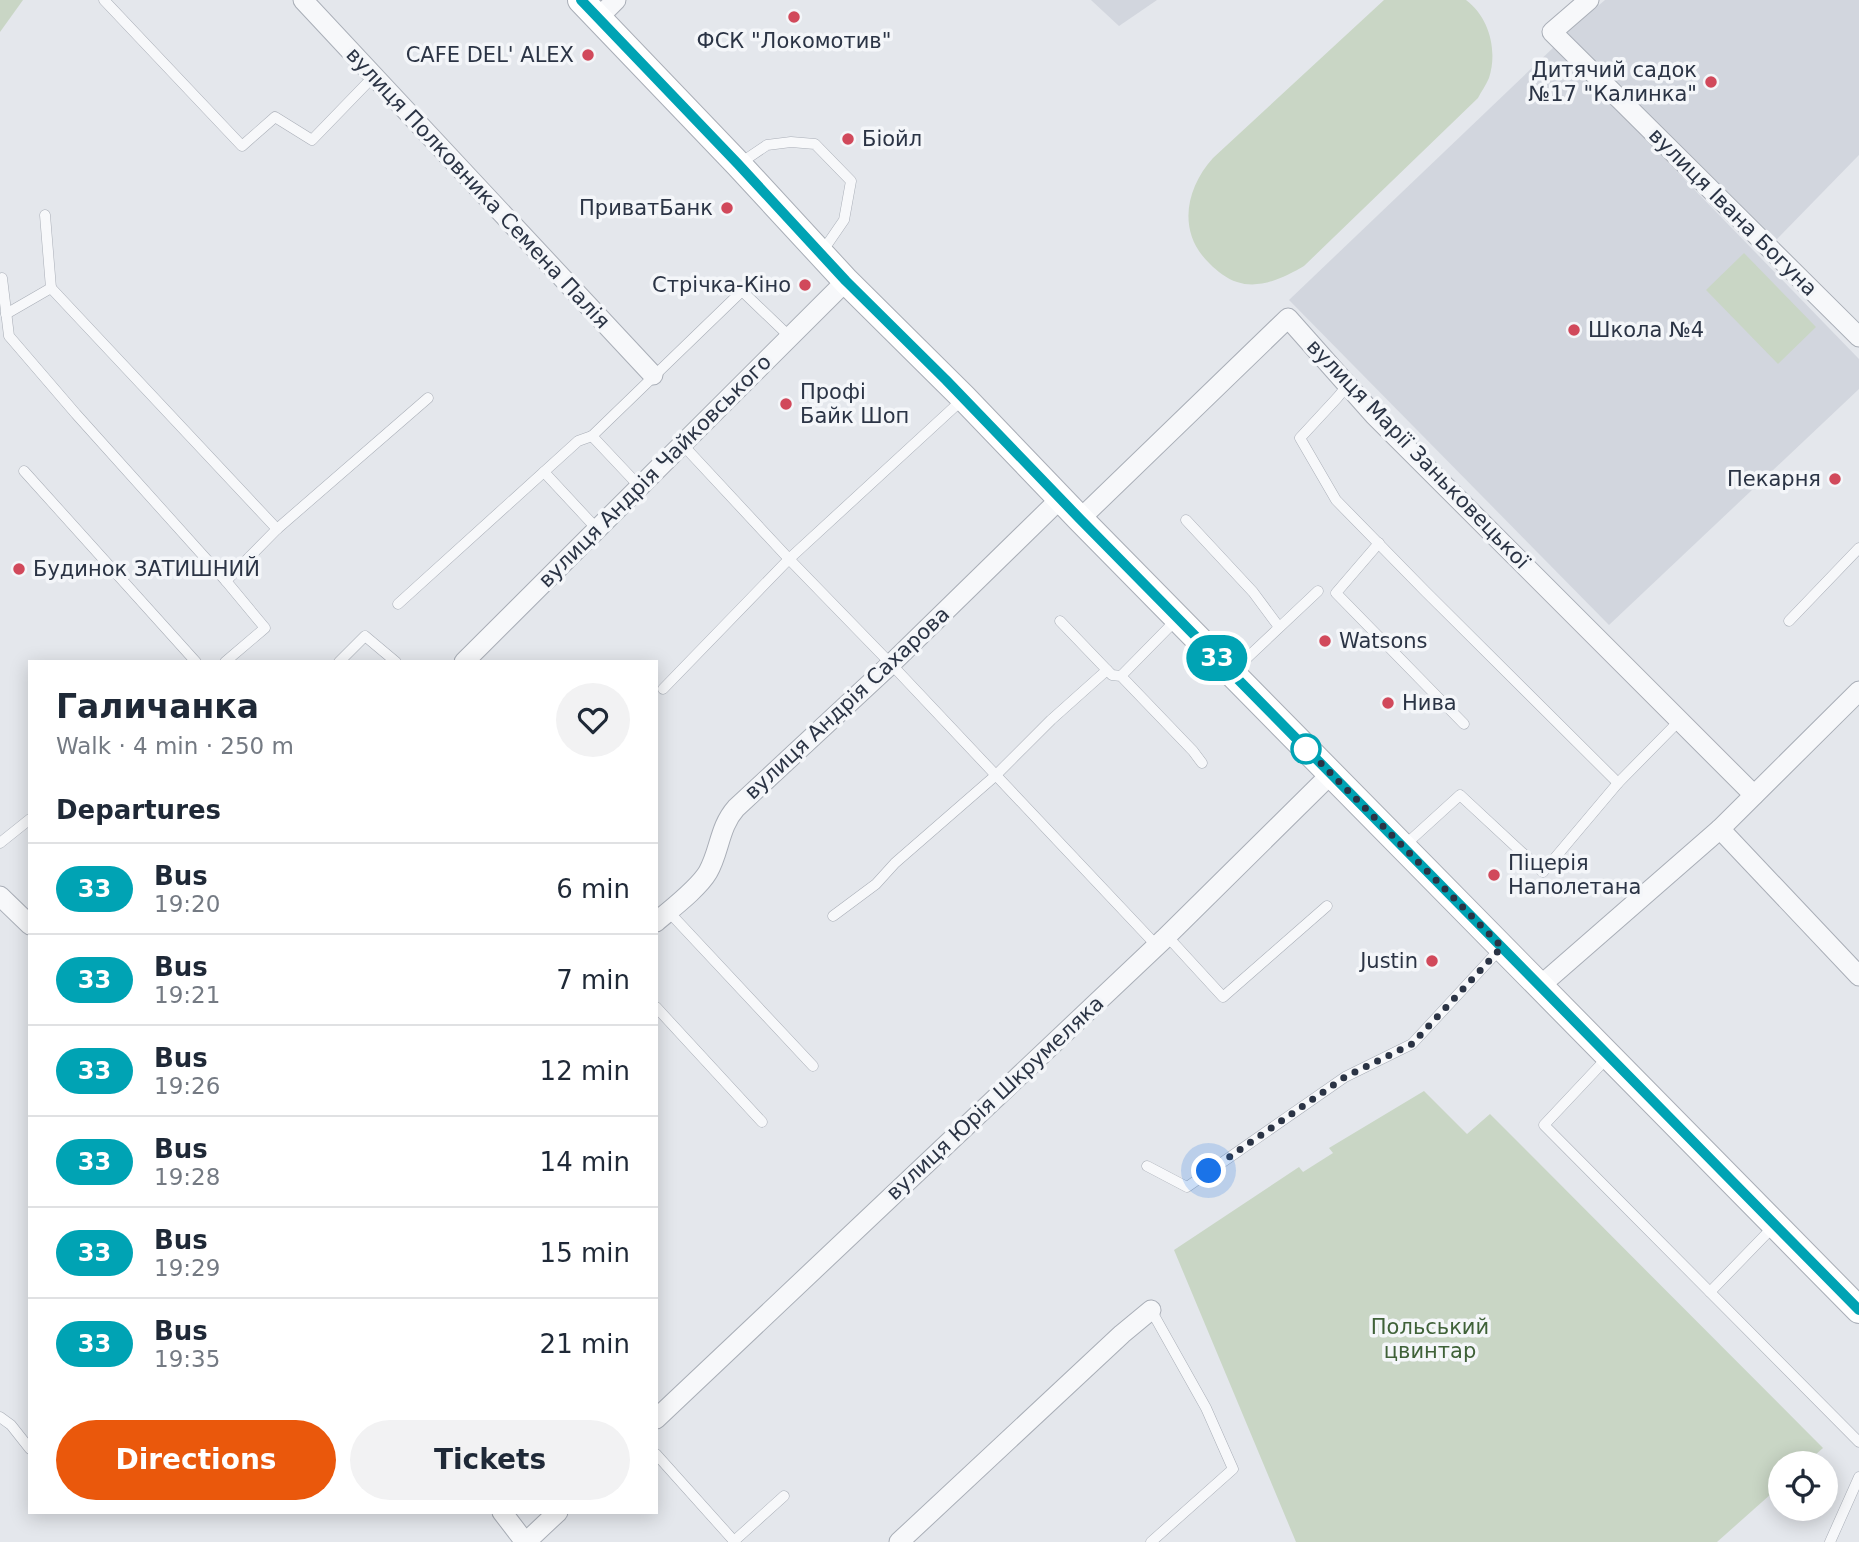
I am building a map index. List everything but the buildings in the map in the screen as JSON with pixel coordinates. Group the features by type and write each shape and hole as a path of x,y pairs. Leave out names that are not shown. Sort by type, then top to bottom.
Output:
{"street":[{"name":"вулиця Полковника Семена Палія","path":"303,0 653,375"},
{"name":"вулиця Івана Богуна","path":"1589,0 1552,33 1859,337"},
{"path":"598,6 846,281 1859,1310"},
{"name":"вулиця Андрія Чайковського","path":"466,660 846,281"},
{"name":"вулиця Марії Заньковецької","path":"1080,519 1288,318 1374,415 1754,795"},
{"name":"вулиця Андрія Сахарова","path":"660,916 707,873 730,815 891,664 1060,499"},
{"path":"1540,986 1720,829 1859,691"},
{"name":"вулиця Юрія Шкрумеляка","path":"658,1417 1162,941 1331,774"},
{"path":"1720,829 1859,976"},
{"path":"0,896 28,923"},
{"path":"899,1542 1114,1341 1151,1310"},
{"path":"504,1514 526,1542 556,1514"}],"lane":[{"path":"104,0 242,146 275,117 312,140 373,77"},
{"path":"738,164 767,145 790,142 814,144 851,181 844,220 820,253"},
{"path":"46,215 51,288 277,528"},
{"path":"2,278 6,314 5,338 226,581 265,628 227,660"},
{"path":"6,314 51,288"},
{"path":"398,604 578,440 592,436 742,291 790,337"},
{"path":"1347,386 1300,438 1336,500 1618,783"},
{"path":"226,581 277,528 428,398"},
{"path":"663,689 789,559 964,398"},
{"path":"592,436 640,486"},
{"path":"682,444 995,776 1162,941 1223,996 1327,906"},
{"path":"24,471 193,660"},
{"path":"544,472 597,529"},
{"path":"1186,520 1253,592 1279,627"},
{"path":"1379,543 1336,593 1464,724"},
{"path":"1789,621 1859,548"},
{"path":"1231,673 1318,591"},
{"path":"1121,676 1178,618"},
{"path":"1060,621 1112,675 1121,676 1202,763"},
{"path":"340,660 365,636 394,660"},
{"path":"833,916 876,884 895,863 995,776 1051,720 1107,670"},
{"path":"1403,847 1460,795 1543,872 1618,783 1680,720"},
{"path":"0,843 28,821"},
{"path":"660,916 813,1066"},
{"path":"1147,1166 1187,1187 1345,1077 1412,1044 1502,947"},
{"path":"658,1009 762,1122"},
{"path":"1609,1056 1544,1125 1859,1442"},
{"path":"1710,1292 1775,1225"},
{"path":"1151,1310 1206,1408 1233,1469 1151,1542"},
{"path":"0,1418 10,1425 28,1447"},
{"path":"658,1456 733,1542 783,1496"},
{"path":"1830,1542 1859,1477"}],"shaded area":[{"path":"1091,0 1157,0 1119,26"},
{"path":"1605,0 1859,0 1859,155 1775,241 1565,34"},
{"name":"Школа №4","path":"1555,46 1859,359 1859,389 1609,625 1289,300"}],"green space":[{"path":"0,0 23,0 0,32"},
{"path":"1384,0 1466,0 1474,7 1486,25 1492,45 1492,67 1478,98 1304,266 1281,278 1263,283 1246,284 1230,279 1210,264 1200,252 1189,225 1191,197 1203,170"},
{"path":"1744,253 1816,327 1778,364 1706,290"},
{"name":"Польський цвинтар","path":"1424,1091 1467,1134 1490,1114 1823,1448 1820,1451 1768,1451 1768,1497 1717,1542 1296,1542 1174,1250 1299,1167 1303,1172 1333,1153 1329,1148"}],"bus line":[{"name":"33","path":"581,0 846,281 1859,1310"}],"place":[{"name":"ФСК \"Локомотив\"","path":"794,17"},
{"name":"CAFE DEL' ALEX","path":"588,55"},
{"name":"Дитячий садок №17 \"Калинка\"","path":"1711,82"},
{"name":"Біойл","path":"848,139"},
{"name":"ПриватБанк","path":"727,208"},
{"name":"Стрічка-Кіно","path":"805,285"},
{"name":"Школа №4","path":"1574,330"},
{"name":"Профі Байк Шоп","path":"786,404"},
{"name":"Пекарня","path":"1835,479"},
{"name":"Будинок ЗАТИШНИЙ","path":"19,569"},
{"name":"Watsons","path":"1325,641"},
{"name":"Нива","path":"1388,703"},
{"name":"Піцерія Наполетана","path":"1494,875"},
{"name":"Justin","path":"1432,961"}],"route":[{"path":"1209,1171 1345,1077 1412,1044 1502,947 1298,740 1306,749"}]}
